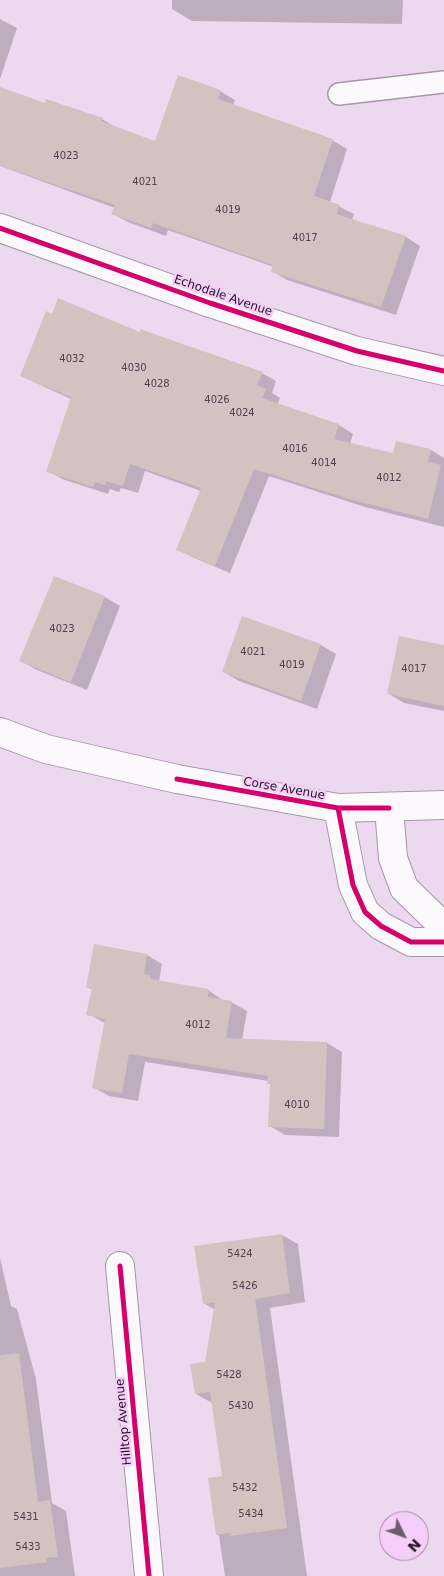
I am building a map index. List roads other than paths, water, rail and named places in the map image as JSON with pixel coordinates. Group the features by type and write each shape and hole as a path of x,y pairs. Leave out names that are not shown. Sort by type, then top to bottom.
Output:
{"street":[{"name":"Echodale Avenue","path":"0,228 210,303 357,351 444,371"},
{"name":"Corse Avenue","path":"0,732 46,748 177,779 338,808 444,805"},
{"path":"338,808 353,885 365,912 381,926 411,942 444,942"},
{"path":"389,808 393,858 404,888 444,927"},
{"name":"Hilltop Avenue","path":"120,1266 149,1576"}],"lane":[{"path":"339,94 444,82"}]}
